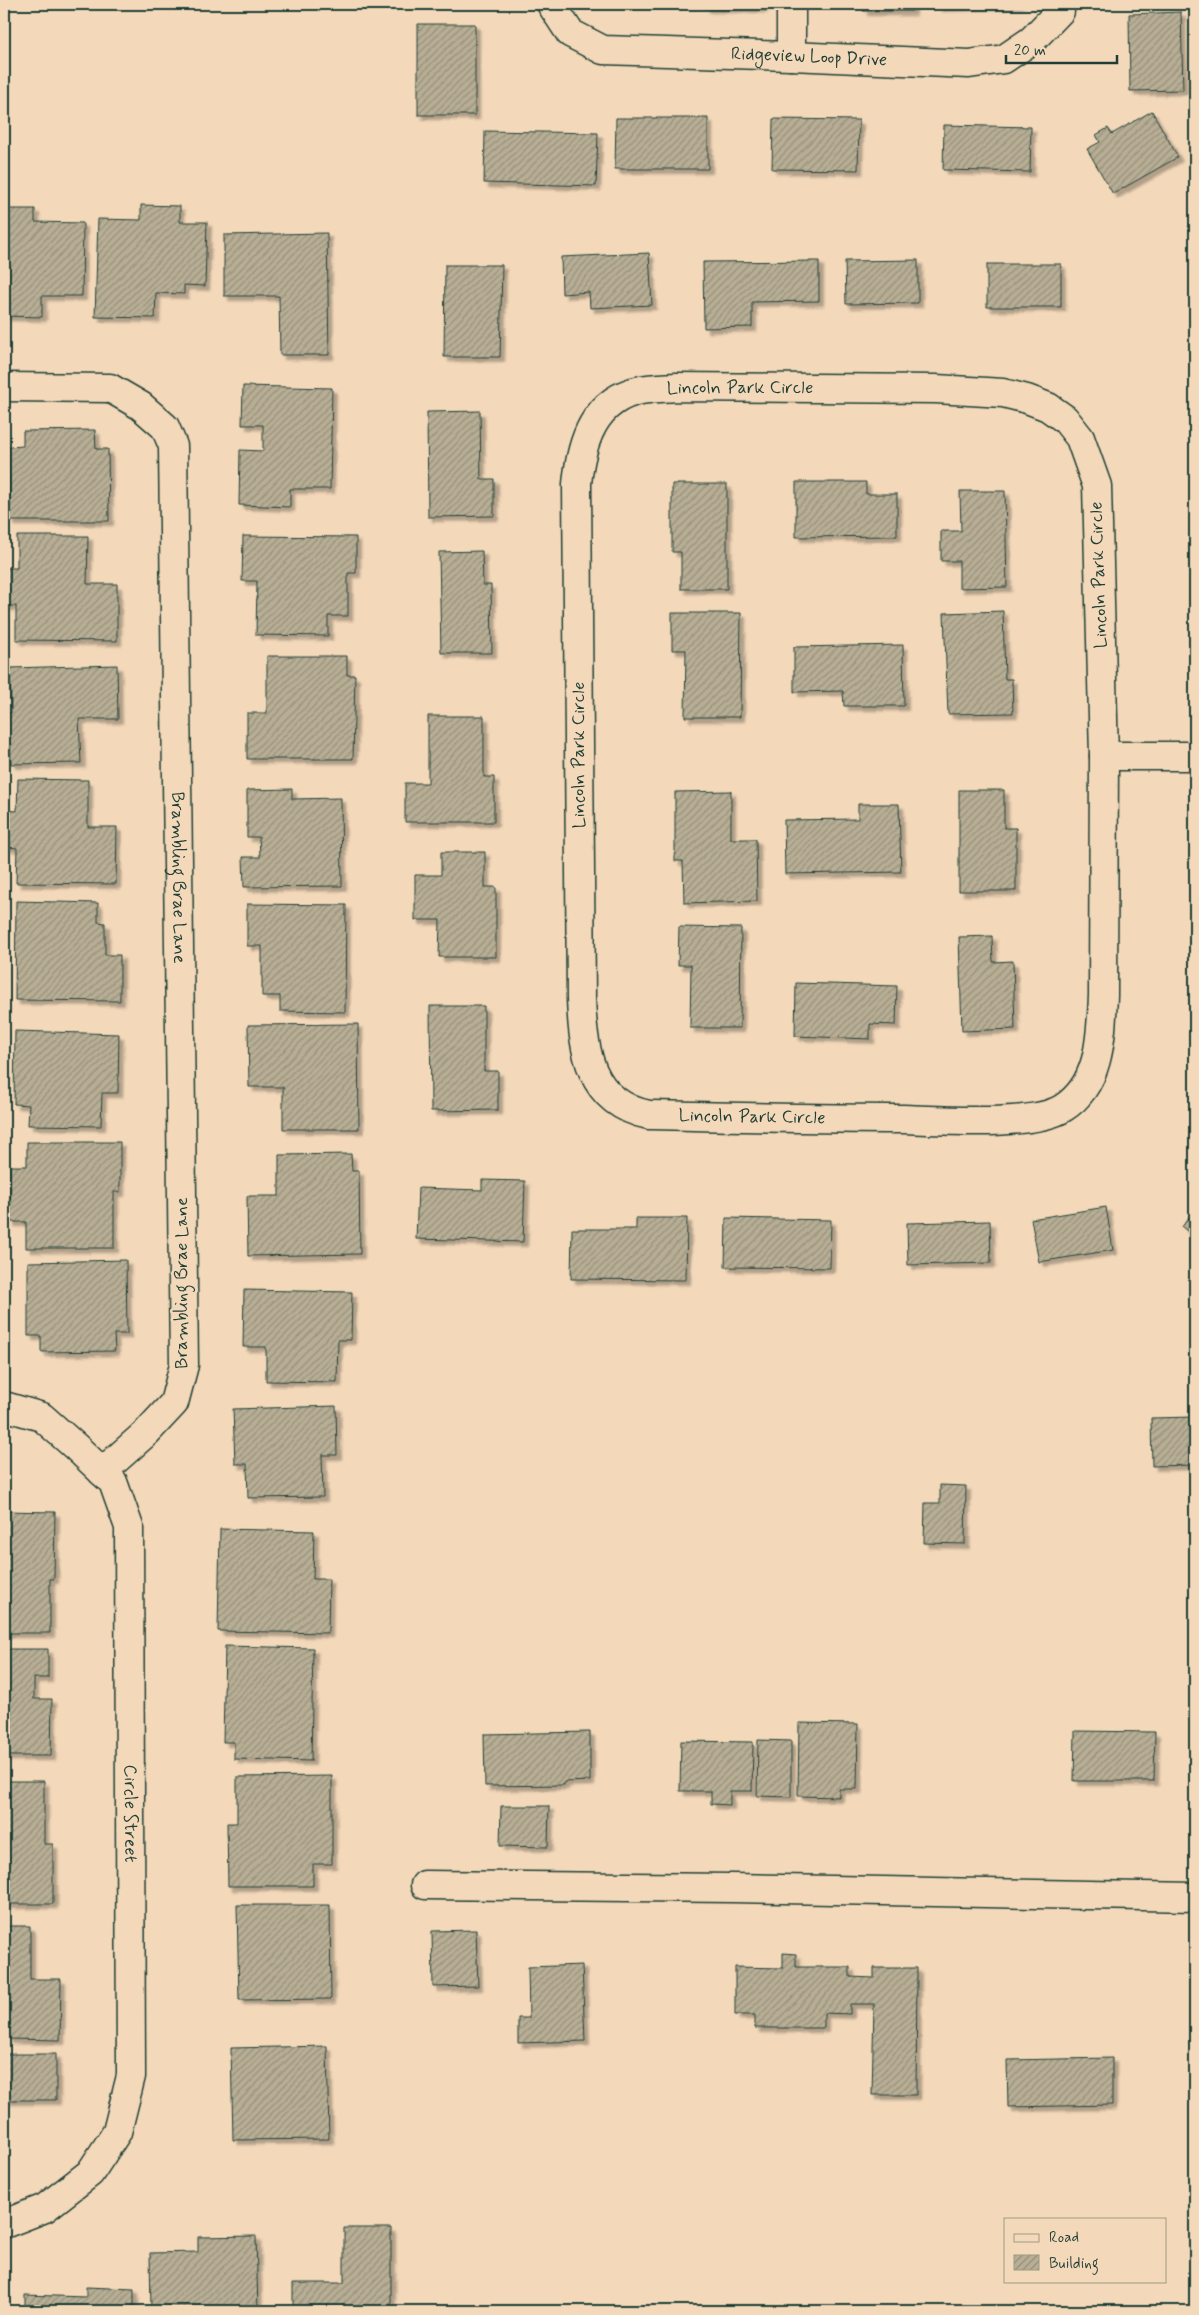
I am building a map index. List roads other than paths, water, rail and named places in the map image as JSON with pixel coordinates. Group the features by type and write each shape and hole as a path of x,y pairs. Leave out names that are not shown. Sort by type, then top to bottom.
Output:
{"street":[{"name":"Ridgeview Loop Drive","path":"551,4 570,33 603,50 969,64 1004,59 1032,40 1060,11 1060,4"},
{"path":"791,4 791,56"},
{"name":"Brambling Brae Lane","path":"4,387 110,388 141,406 165,427 173,446 184,1364 174,1403 147,1432 102,1472"},
{"name":"Lincoln Park Circle","path":"675,387 936,389 1002,393 1027,399 1060,415 1080,438 1097,486 1104,756 1102,1025 1094,1068 1088,1083 1077,1097 1063,1108 1034,1118 974,1120 650,1115 634,1112 620,1104 597,1078 587,1057 582,1032 577,484 579,458 587,434 597,416 614,400 640,390 675,387"},
{"path":"1104,756 1195,756"},
{"name":"Circle Street","path":"4,1406 42,1417 102,1472 112,1482 129,1527 131,2076 117,2132 90,2173 45,2208 4,2224"},
{"path":"425,1885 741,1888 1195,1897"}]}
